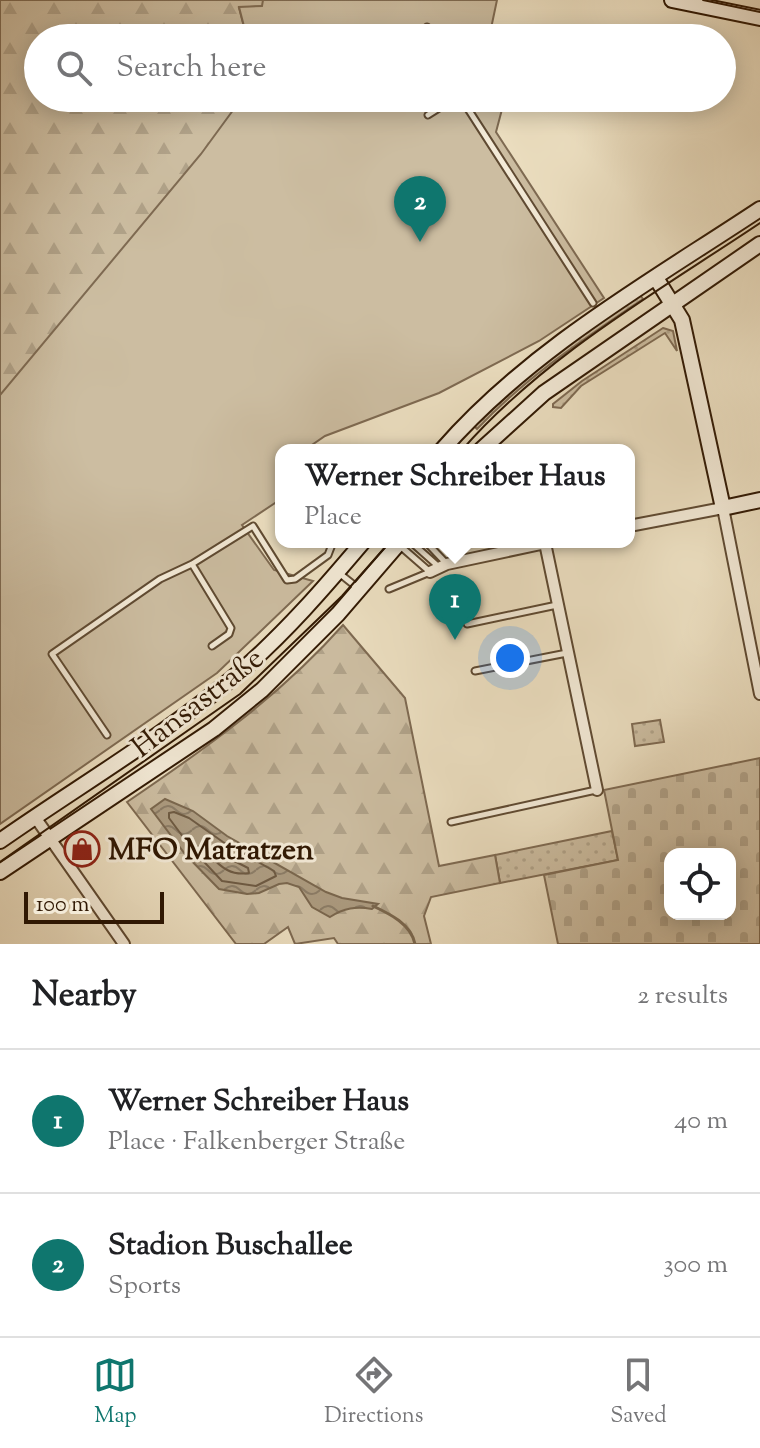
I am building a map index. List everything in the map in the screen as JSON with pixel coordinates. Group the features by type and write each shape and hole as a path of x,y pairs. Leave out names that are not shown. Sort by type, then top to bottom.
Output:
{"main road":[{"path":"672,0 760,18"},
{"path":"448,444 537,361 580,328 760,209"},
{"path":"488,444 544,393 760,244"},
{"path":"656,278 681,317 687,337 723,508 760,500"},
{"name":"Hansastraße","path":"0,841 228,682 293,623 358,548"},
{"name":"Hansastraße","path":"0,872 214,729 262,690 312,642 398,548"}],"street":[{"path":"635,525 723,508 760,694"},
{"path":"439,568 523,548"},
{"path":"549,548 597,790"},
{"path":"35,817 124,944"}],"lane":[{"path":"428,115 433,112"},
{"path":"467,112 593,303"},
{"path":"107,735 52,654 160,579 192,564 253,526 287,580 295,579 328,555 331,548"},
{"path":"410,548 439,568"},
{"path":"410,548 439,568"},
{"path":"429,548 439,568"},
{"path":"192,564 230,622 229,634 212,646"},
{"path":"389,589 439,568"},
{"path":"338,572 360,590"},
{"path":"467,624 558,605"},
{"path":"475,671 568,652"},
{"path":"451,822 597,790"}],"green space":[{"path":"0,0 263,0 263,6 239,8 243,24 24,24 24,112 333,112 0,430"},
{"path":"263,0 497,0 492,24 243,24 239,7 262,6"},
{"path":"232,112 501,112 496,132 604,298 539,341 439,393 325,436 313,444 275,444 275,503 242,525 274,570 313,581 217,673 0,824 0,395 201,154"},
{"path":"640,295 643,299 536,376 477,429 473,425 554,357"},
{"path":"663,328 673,331 677,351 665,333 581,386 561,408 553,407 582,381"},
{"path":"343,625 405,698 439,866 495,855 500,883 431,897 424,916 431,944 338,944 334,938 295,944 288,927 264,944 236,944 127,802 268,698"},
{"path":"660,720 664,742 635,746 632,724"},
{"path":"760,758 760,944 558,944 544,875 618,860 604,790"},
{"path":"612,831 618,860 500,883 495,855"}],"water":[{"path":"165,799 193,811 227,836 326,892 378,904 372,909 350,908 330,917 312,907 299,887 287,883 259,893 219,889 185,854 151,809"}],"waterway":[{"path":"373,906 404,925 415,944"}],"tram line":[{"path":"703,0 760,12"},
{"path":"468,444 494,416 565,355 760,223"},
{"path":"0,862 240,694 342,596 385,548"}],"place":[{"name":"Stadion Buschallee","path":"420,242"},
{"name":"Werner Schreiber Haus","path":"455,640"},
{"name":"MFO Matratzen","path":"82,849"}]}
